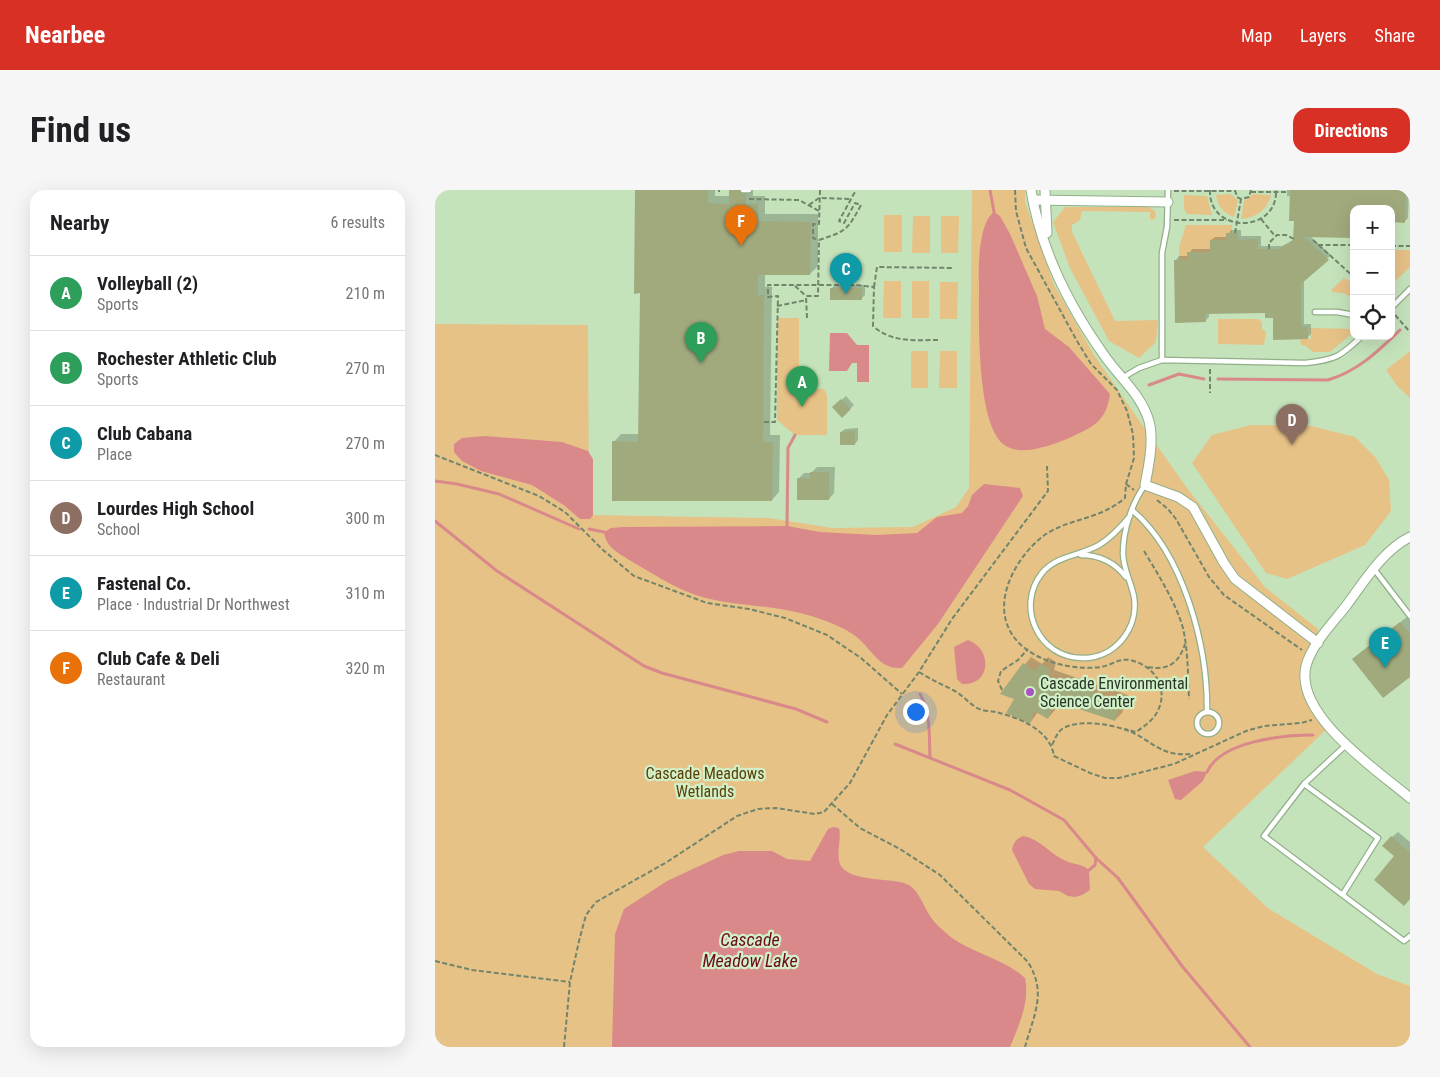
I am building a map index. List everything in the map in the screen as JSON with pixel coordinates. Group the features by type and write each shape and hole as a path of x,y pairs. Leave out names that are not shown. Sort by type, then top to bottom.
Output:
{"street":[{"path":"1031,190 1051,261 1064,293 1105,358 1139,398 1149,421 1150,459 1145,484 1178,497 1193,507 1235,579 1318,643"},
{"path":"1045,190 1051,261"},
{"path":"1033,200 1168,202"},
{"path":"1410,537 1398,544 1374,569 1318,643 1310,655 1305,683 1319,716 1347,744 1410,798"}],"lane":[{"path":"743,190 749,190"},
{"path":"1163,360 1162,253 1167,220 1168,190"},
{"path":"1395,306 1410,289"},
{"path":"1315,312 1350,314"},
{"path":"1122,378 1139,368 1163,360 1319,361 1342,355 1358,340"},
{"path":"1130,516 1100,544 1065,557 1051,565 1038,578 1032,594 1030,611 1035,628 1045,643 1058,653 1076,658 1103,654 1119,644 1128,632 1134,616 1134,598 1128,581 1123,550 1132,510 1145,484"},
{"path":"1132,510 1154,532 1183,586 1202,648 1207,690 1207,712"},
{"path":"1077,554 1088,554 1108,561 1116,566 1128,581"},
{"path":"1374,569 1410,616"},
{"path":"1207,712 1214,714 1219,723 1217,729 1207,734 1198,728 1197,721 1201,715 1207,712"},
{"path":"1347,744 1305,784 1264,836 1403,941 1410,936"},
{"path":"1305,784 1378,838 1343,894"}],"path":[{"path":"820,190 819,224 813,224 813,238 819,240 843,232 851,225 861,205 855,203 844,223 839,221 856,190"},
{"path":"1168,190 1235,190 1237,197 1241,199 1247,198 1251,191 1286,192"},
{"path":"1210,190 1213,204 1218,213 1227,220 1237,224 1248,224 1261,219 1273,205 1276,191"},
{"path":"809,205 819,198 851,199"},
{"path":"749,199 799,200 819,211"},
{"path":"1235,233 1241,199"},
{"path":"1261,219 1275,236"},
{"path":"1167,220 1227,220"},
{"path":"1269,249 1269,242 1275,236 1286,235 1294,239"},
{"path":"795,285 807,296 818,296 819,240"},
{"path":"1313,240 1350,273"},
{"path":"1318,245 1350,245"},
{"path":"1395,246 1410,246"},
{"path":"938,340 897,340 879,332 873,326 874,288 877,267 954,268"},
{"path":"764,422 775,422 778,296 768,297 768,285 856,285 874,288"},
{"path":"807,296 807,318"},
{"path":"777,306 807,300"},
{"path":"1395,315 1410,332"},
{"path":"1210,367 1210,393"},
{"path":"1052,745 1056,735 1063,728 1073,725 1106,726 1136,732 1152,719 1161,703 1161,682 1143,666 1129,660 1121,660 1107,666 1079,668 1049,662 1016,639 1004,617 1003,605 1010,578 1026,554 1047,533 1111,510 1125,498 1126,484 1134,458 1133,434 1129,424"},
{"path":"435,455 539,496 559,508 634,576 707,603 749,609 785,618 827,635 861,658 902,694"},
{"path":"564,1047 570,982 586,915 596,902 667,862 737,816 759,809 776,808 815,814 824,812 850,782 871,741 919,672 952,619 1048,491 1047,466"},
{"path":"1126,484 1139,493 1160,502 1168,509 1209,577 1224,594 1310,655"},
{"path":"1144,551 1173,601 1185,643 1189,698"},
{"path":"1143,666 1167,668 1176,661 1185,643"},
{"path":"1002,690 999,681 1001,671 1019,660 1028,649"},
{"path":"919,672 940,685 953,690 974,706 1007,716 1043,733 1052,745 1054,756 1105,778 1119,778 1173,764 1246,731 1264,726 1308,722 1319,716"},
{"path":"1125,729 1157,748 1175,756 1193,754"},
{"path":"832,804 860,828 900,849 940,875 1028,962 1037,977 1039,993 1025,1047"},
{"path":"435,961 472,970 570,982"}],"green space":[{"name":"Cascade Meadows Wetlands","path":"972,190 1025,190 1025,202 1054,285 1094,355 1187,488 1265,587 1318,629 1318,643 1305,683 1329,727 1203,847 1269,909 1377,974 1410,986 1410,1047 435,1047 435,324 588,325 589,515 769,518 832,528 913,527 956,507 969,488"},
{"path":"1230,194 1238,200 1234,217 1222,209 1216,195"},
{"path":"1253,194 1271,195 1264,209 1251,217 1241,219 1244,201"},
{"path":"1184,195 1207,196 1212,215 1187,214 1184,209"},
{"path":"1065,207 1149,207 1155,211 1156,217 1153,220 1150,219 1150,212 1082,211 1080,220 1072,225 1072,232 1115,321 1158,320 1156,342 1139,358 1109,341 1070,268 1053,222"},
{"path":"884,215 902,215 902,252 884,252"},
{"path":"913,216 930,216 930,253 912,253"},
{"path":"941,216 959,216 958,253 941,253"},
{"path":"1186,225 1232,225 1232,233 1226,233 1226,240 1210,240 1210,252 1179,260 1179,247"},
{"path":"1395,250 1410,250 1410,267 1395,281"},
{"path":"1344,278 1350,282 1350,297 1343,293 1332,292 1331,290"},
{"path":"884,281 901,281 901,318 883,318"},
{"path":"912,281 929,281 929,318 912,318"},
{"path":"940,282 958,282 957,319 940,319"},
{"path":"777,318 799,318 799,387 824,389 827,395 827,435 795,435 777,420"},
{"path":"1218,319 1258,319 1262,322 1262,329 1266,332 1264,345 1218,344"},
{"path":"1310,328 1350,329 1350,335 1330,352 1313,352 1306,346 1301,345 1300,339 1311,339"},
{"path":"911,351 928,351 928,388 911,388"},
{"path":"940,351 957,351 957,388 939,388"},
{"path":"1410,351 1410,398 1398,387 1386,370"},
{"path":"1251,425 1311,426 1355,437 1376,458 1389,480 1391,511 1365,545 1287,579 1266,573 1192,463 1212,435"}],"water":[{"path":"994,212 1000,216 1010,234 1037,296 1045,329 1069,347 1110,394 1102,417 1091,427 1062,441 1036,449 1018,450 1003,444 994,432 984,392 979,344 979,256 985,225"},
{"path":"830,333 847,333 857,345 869,345 869,382 857,382 857,363 852,363 847,371 829,371"},
{"path":"485,436 562,442 588,451 593,459 593,515 590,519 580,519 565,506 532,485 481,471 462,461 454,452 454,444 462,438"},
{"path":"984,484 1020,488 1023,496 938,624 902,668 894,668 881,662 854,635 821,619 786,610 712,599 681,589 634,563 615,550 608,543 604,532 611,528 623,527 787,526 820,532 876,535 917,533 937,517 962,513 968,506 972,495"},
{"path":"968,640 982,651 985,658 985,666 979,679 972,683 962,684 957,679 954,647"},
{"path":"1195,771 1207,772 1203,781 1181,800 1175,799 1168,780"},
{"name":"Cascade Meadow Lake","path":"833,827 839,828 839,862 846,871 863,877 909,885 918,895 932,919 952,938 1000,962 1025,978 1025,1005 1010,1047 612,1047 615,934 624,909 667,881 723,855 739,851 772,851 787,859 810,861 828,829"},
{"path":"1023,836 1034,840 1064,860 1089,870 1090,890 1075,897 1068,896 1059,891 1035,889 1029,884 1012,850 1018,838"}],"building":[{"path":"635,190 708,190 708,203 729,204 729,190 739,190 741,193 746,194 746,204 758,204 758,221 811,222 810,275 758,275 758,295 764,295 763,442 773,442 772,501 612,501 612,441 638,442 640,293 634,294"},
{"path":"1290,190 1406,190 1405,223 1395,222 1395,205 1350,205 1350,238 1304,237 1329,260 1301,284 1301,327 1308,327 1308,339 1273,340 1273,318 1265,318 1265,313 1205,314 1206,322 1175,323 1174,260 1187,259 1187,252 1210,252 1210,240 1226,240 1226,233 1238,233 1238,240 1258,239 1258,249 1278,249 1293,240 1294,221 1289,221"},
{"path":"830,288 862,288 862,300 830,300"},
{"path":"841,399 851,409 842,418 832,407"},
{"path":"855,431 855,445 840,445 840,432"},
{"path":"810,472 829,472 829,500 797,500 797,478 810,479"},
{"path":"1400,622 1410,634 1410,677 1383,698 1352,659"},
{"name":"Cascade Environmental Science Center","path":"1023,663 1035,671 1040,664 1050,669 1048,677 1121,702 1115,721 1055,701 1048,719 1034,711 1030,724 1006,713 1014,699 1000,694"},
{"path":"1391,836 1410,853 1410,899 1404,906 1374,880 1394,856 1382,846"}],"waterway":[{"path":"990,190 994,212"},
{"path":"1218,379 1328,380 1358,366 1400,330"},
{"path":"1149,385 1179,374 1204,379"},
{"path":"787,526 788,448 795,435"},
{"path":"435,481 499,494 579,529"},
{"path":"435,521 497,571 644,666 662,673 796,709 827,722"},
{"path":"589,529 604,532"},
{"path":"920,694 928,717 930,757"},
{"path":"1207,772 1214,762 1225,753 1239,747 1286,736 1313,735"},
{"path":"895,744 1010,790 1064,820 1096,858 1118,878 1182,966 1250,1047"},
{"path":"1089,870 1095,865 1096,858"}],"place":[{"name":"Club Cafe & Deli","path":"741,246"},
{"name":"Club Cabana","path":"846,294"},
{"name":"Rochester Athletic Club","path":"701,363"},
{"name":"Volleyball (2)","path":"802,407"},
{"name":"Lourdes High School","path":"1292,445"},
{"name":"Fastenal Co.","path":"1385,668"},
{"name":"Cascade Environmental Science Center","path":"1030,692"}]}
